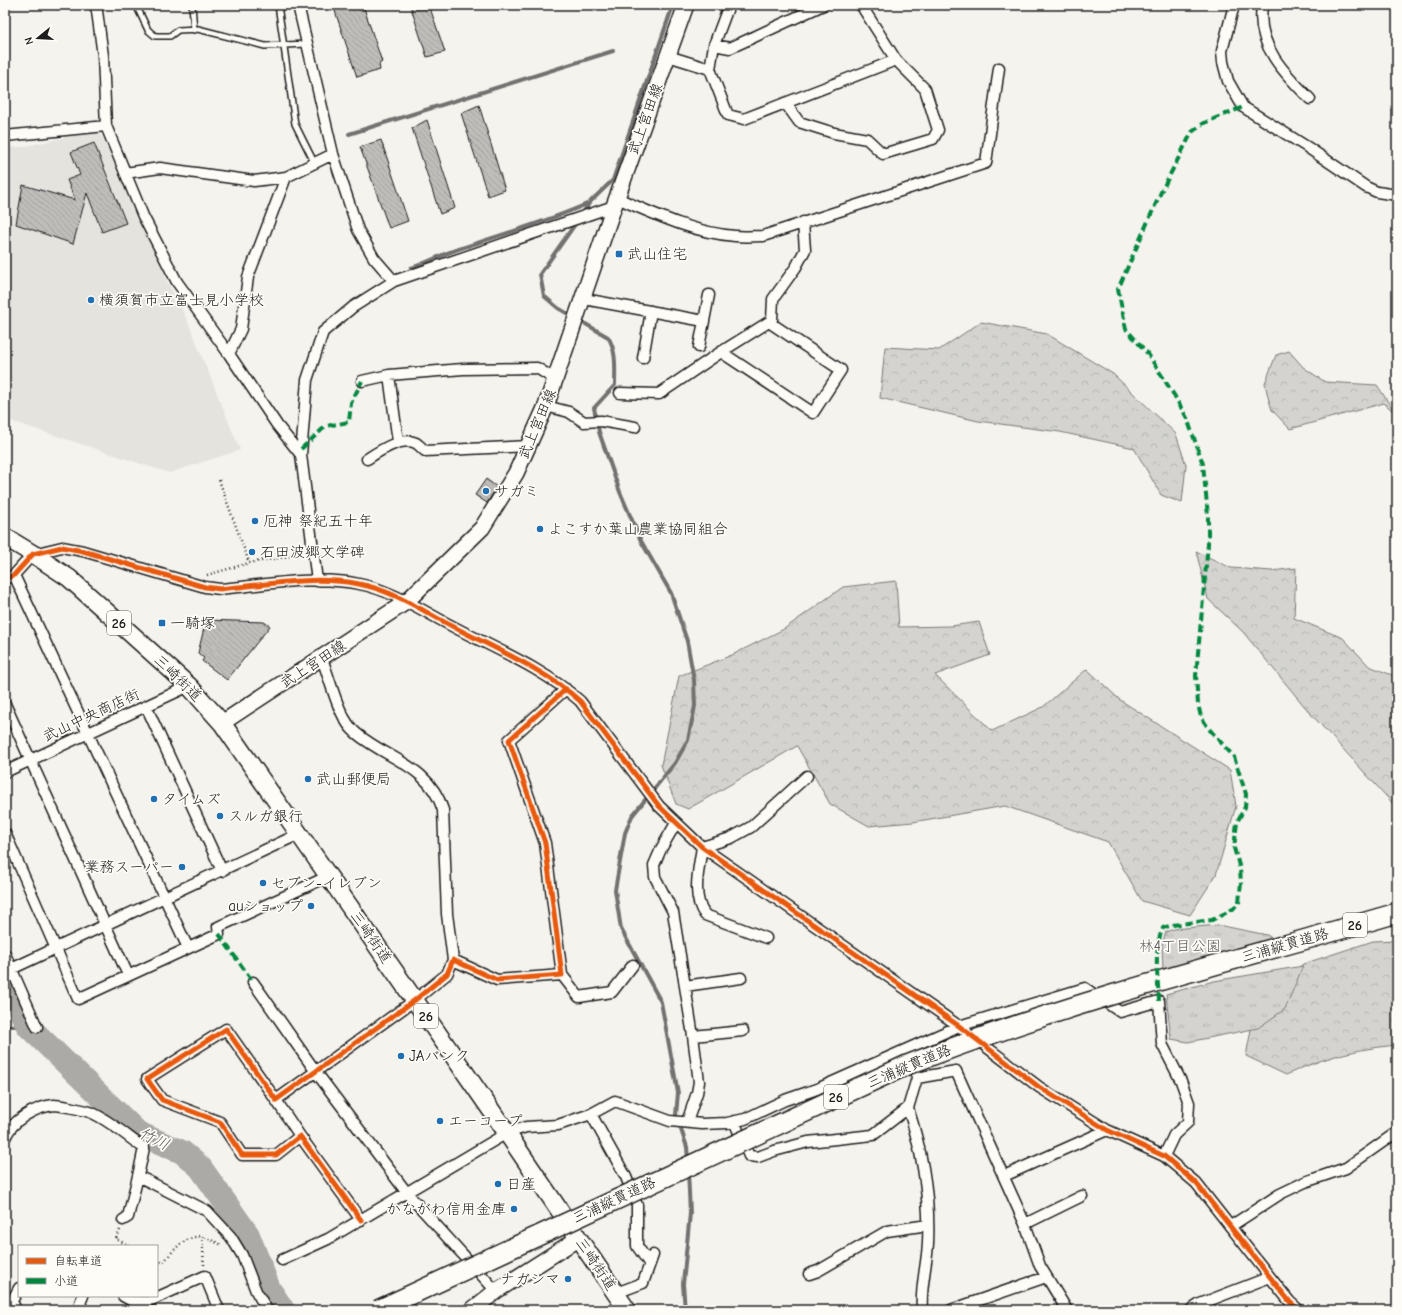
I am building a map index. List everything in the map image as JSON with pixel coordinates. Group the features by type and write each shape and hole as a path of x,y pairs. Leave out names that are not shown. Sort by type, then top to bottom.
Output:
{"highway":[{"name":"三浦縦貫道路","path":"396,1310 835,1106 948,1058 1063,1017 1315,941 1397,913"},
{"name":"三浦縦貫道路","path":"378,1310 907,1065 983,1036 1139,986 1315,941 1397,925"}],"main road":[{"name":"武上宮田線","path":"222,723 322,659 406,602 482,528 516,473 546,406 584,299 615,202 686,5"},
{"name":"三崎街道","path":"5,537 69,578 189,686 222,723 415,1000 627,1310"},
{"path":"472,1310 496,1291 579,1238"}],"street":[{"path":"94,5 97,11 103,56 106,126 143,216 177,282 230,354 276,425 300,455"},
{"path":"298,5 333,154 358,230 374,258 394,281"},
{"path":"729,5 714,45 710,69 728,115 744,119 786,104 896,60"},
{"path":"714,45 730,48 823,5"},
{"path":"786,104 800,122 834,133 867,140 883,154 933,139 938,130 925,89 896,60 861,5"},
{"path":"1234,5 1222,51 1228,81 1242,107 1307,146 1366,187 1377,192 1397,195"},
{"path":"1257,5 1262,6 1260,17 1264,37 1272,55 1286,74 1310,99"},
{"path":"668,56 710,69"},
{"path":"317,581 300,455 307,380 323,332 353,307 394,281 615,202 701,230 735,236 763,236 986,163 999,68"},
{"path":"5,136 106,126"},
{"path":"126,173 160,168 254,181 286,177 333,154"},
{"path":"230,354 241,329 248,277 286,177"},
{"path":"620,393 659,394 772,320 773,299 796,267 804,250 803,222"},
{"path":"699,348 709,295"},
{"path":"584,299 704,320"},
{"path":"643,358 651,311"},
{"path":"721,352 813,413 841,370 769,322"},
{"path":"362,381 389,375 463,369 537,368 556,380"},
{"path":"389,375 398,442"},
{"path":"546,406 569,412 584,422 601,421 635,427"},
{"path":"367,460 381,450 398,442 414,442 426,451 529,446"},
{"path":"188,948 87,734 9,577 33,554 62,547 83,551 205,587 220,589 317,581 359,584 381,591 406,602 514,658 566,689 580,701 637,779 659,806 702,847 959,1026 1039,1087 1107,1130 1164,1156 1196,1182 1290,1302 1299,1310"},
{"path":"276,1100 415,1000 447,974 453,960 447,914 443,810 439,796 433,786 422,775 356,733 343,718 332,683 322,659"},
{"name":"武山中央商店街","path":"5,772 189,686"},
{"path":"566,689 509,740 545,843 562,975 579,997 612,992 633,965"},
{"path":"5,704 128,975"},
{"path":"146,706 222,871"},
{"path":"702,847 731,838 751,827 807,776"},
{"path":"676,823 654,865 655,877 673,912 699,1082 697,1093 686,1122"},
{"path":"5,833 78,999 219,934 218,927 329,876"},
{"path":"8,971 299,834"},
{"path":"702,847 697,893 699,907 706,914 766,938"},
{"path":"5,954 8,971 38,1027"},
{"path":"453,960 497,980 562,975"},
{"path":"685,986 741,978"},
{"path":"253,982 316,1072 407,1193 496,1291"},
{"path":"282,1260 328,1239 506,1133 526,1128 558,1125 591,1114 615,1101 670,1121 727,1123 745,1119 785,1100 816,1089 959,1026 1085,988 1120,1012 1159,1001 1162,1044 1181,1081 1189,1103 1188,1122 1174,1135 1164,1156"},
{"path":"300,1136 276,1155 242,1155 220,1122 162,1100 147,1079 226,1029 300,1136 361,1220"},
{"path":"693,1036 743,1031"},
{"path":"912,1048 917,1078 908,1108 916,1132 926,1191 928,1225 928,1243 922,1310"},
{"path":"917,1078 956,1070 1025,1224 1040,1266 1067,1310"},
{"path":"5,1138 7,1132 29,1112 55,1105 90,1112 144,1148 128,1217 124,1220"},
{"path":"734,1121 749,1156 758,1157 808,1142 873,1135 908,1108"},
{"path":"591,1114 626,1177 637,1205 638,1246 651,1259 643,1283 616,1293"},
{"path":"1004,1176 1107,1130"},
{"path":"1231,1226 1280,1194 1305,1182 1346,1168 1397,1132"},
{"path":"138,1176 207,1211 231,1237 242,1255 256,1291 267,1310"},
{"path":"1025,1224 1082,1196"},
{"path":"809,1274 818,1271 887,1231 928,1225"},
{"path":"158,1297 205,1276 219,1310"},
{"path":"951,1310 1046,1277"},
{"path":"1191,1310 1200,1304 1270,1277"},
{"path":"16,1310 12,1301 18,1290"},
{"path":"82,1297 80,1303 83,1310"},
{"path":"125,1297 132,1301 146,1302 157,1297"}],"lane":[{"path":"132,5 137,7 148,30 155,36 170,36 178,30 194,30 265,46 306,44"},
{"path":"192,5 194,30"},
{"path":"278,5 295,124 314,162"}],"path":[{"path":"219,480 249,563"},
{"path":"203,576 249,563 314,552"},
{"path":"202,1236 205,1276"},
{"path":"158,1260 163,1263 175,1248 192,1237 202,1236 242,1255"},
{"path":"116,1240 127,1245"}],"shaded area":[{"name":"横須賀市立富士見小学校","path":"95,131 102,136 131,201 161,257 166,279 188,322 240,450 169,473 5,419 5,148 22,147"}],"green space":[{"path":"981,322 1047,334 1113,374 1176,434 1186,465 1182,503 1161,495 1134,448 1060,432 978,421 880,398 885,347 939,350"},
{"path":"1289,351 1303,367 1325,382 1377,385 1396,414 1384,403 1290,429 1272,410 1265,383 1276,355"},
{"path":"1196,551 1231,568 1272,571 1296,568 1294,618 1343,638 1369,666 1397,677 1397,808 1310,713 1243,632 1208,599"},
{"path":"896,581 899,627 951,626 979,622 990,655 935,675 992,731 1043,707 1087,669 1120,700 1230,770 1236,806 1216,875 1190,915 1142,901 1108,842 1005,806 913,822 869,826 830,804 797,746 688,809 676,804 661,765 679,676 732,655 784,629 843,587"},
{"name":"林4丁目公園","path":"1218,925 1267,935 1273,939 1163,969 1162,944 1166,932 1174,929"},
{"path":"1397,940 1397,1045 1340,1055 1314,1063 1286,1075 1246,1056 1254,1014 1282,981 1303,964 1373,941"},
{"path":"1303,966 1285,1009 1258,1028 1188,1042 1171,1039 1166,994 1214,981"}],"building":[{"path":"333,5 363,5 382,62 379,64 380,70 357,77"},
{"path":"410,5 429,5 445,52 427,57"},
{"path":"479,105 505,190 488,196 461,113"},
{"path":"427,120 455,208 440,214 412,128"},
{"path":"381,140 408,221 389,228 360,147"},
{"path":"94,143 126,223 102,232 87,193 73,244 16,224 23,185 75,200 67,180 80,175 71,152"},
{"name":"サガミ","path":"486,479 497,487 487,503 475,495"},
{"path":"206,620 264,622 270,626 227,680 202,661 204,658 198,653"}],"waterway":[{"path":"582,214 590,202 613,180 673,5"},
{"path":"349,134 613,51"},
{"path":"411,268 453,251 539,223 589,203"},
{"path":"578,220 540,274 544,296 558,308 608,337 611,342 615,360 615,385 594,408 599,432 620,492 641,541 671,593 687,641 694,680 695,706 688,740 675,763 632,816 625,833 615,890 621,929 661,1002 678,1093 676,1115 687,1147 688,1161"},
{"name":"竹川","path":"5,980 28,1026 138,1133 182,1152 200,1167 248,1235 269,1289 283,1310"},
{"path":"5,1026 28,1026"},
{"path":"685,1310 683,1284 690,1213 688,1171"}],"marked path":[{"path":"1159,1001 1157,954 1163,928 1172,925 1212,920 1233,909 1239,902 1241,883 1240,869 1234,848 1237,822 1245,807 1246,794 1234,757 1209,729 1201,717 1198,704 1196,676 1208,544 1208,516 1203,464 1187,418 1174,395 1148,354 1126,329 1118,289 1161,192 1192,132 1204,123 1243,107"},
{"path":"301,449 326,426 349,422 351,403 362,381"},
{"path":"219,934 253,982"}],"cycle path":[{"path":"5,579 14,575 33,554 62,547 83,551 205,587 220,589 272,583 325,580 342,581 371,587 395,596 535,669 566,689 580,701 659,806 702,847 959,1026 1039,1087 1107,1130 1164,1156 1196,1183 1290,1302 1299,1310"},
{"path":"361,1220 300,1136 276,1155 242,1155 220,1122 162,1100 147,1079 226,1029 276,1100 415,1000 447,974 453,960 497,980 562,975 545,843 509,740 566,689"}],"place":[{"name":"武山住宅","path":"619,254"},
{"name":"横須賀市立富士見小学校","path":"91,300"},
{"name":"サガミ","path":"486,491"},
{"name":"厄神 祭紀五十年","path":"255,521"},
{"name":"よこすか葉山農業協同組合","path":"540,529"},
{"name":"石田波郷文学碑","path":"252,552"},
{"name":"一騎塚","path":"162,623"},
{"name":"武山郵便局","path":"308,779"},
{"name":"タイムズ","path":"154,799"},
{"name":"スルガ銀行","path":"220,816"},
{"name":"業務スーパー","path":"182,867"},
{"name":"セブン-イレブン","path":"263,883"},
{"name":"auショップ","path":"311,906"},
{"name":"JAバンク","path":"401,1056"},
{"name":"エーコープ","path":"440,1121"},
{"name":"日産","path":"498,1184"},
{"name":"かながわ信用金庫","path":"514,1209"},
{"name":"ナガシマ","path":"568,1279"}]}
